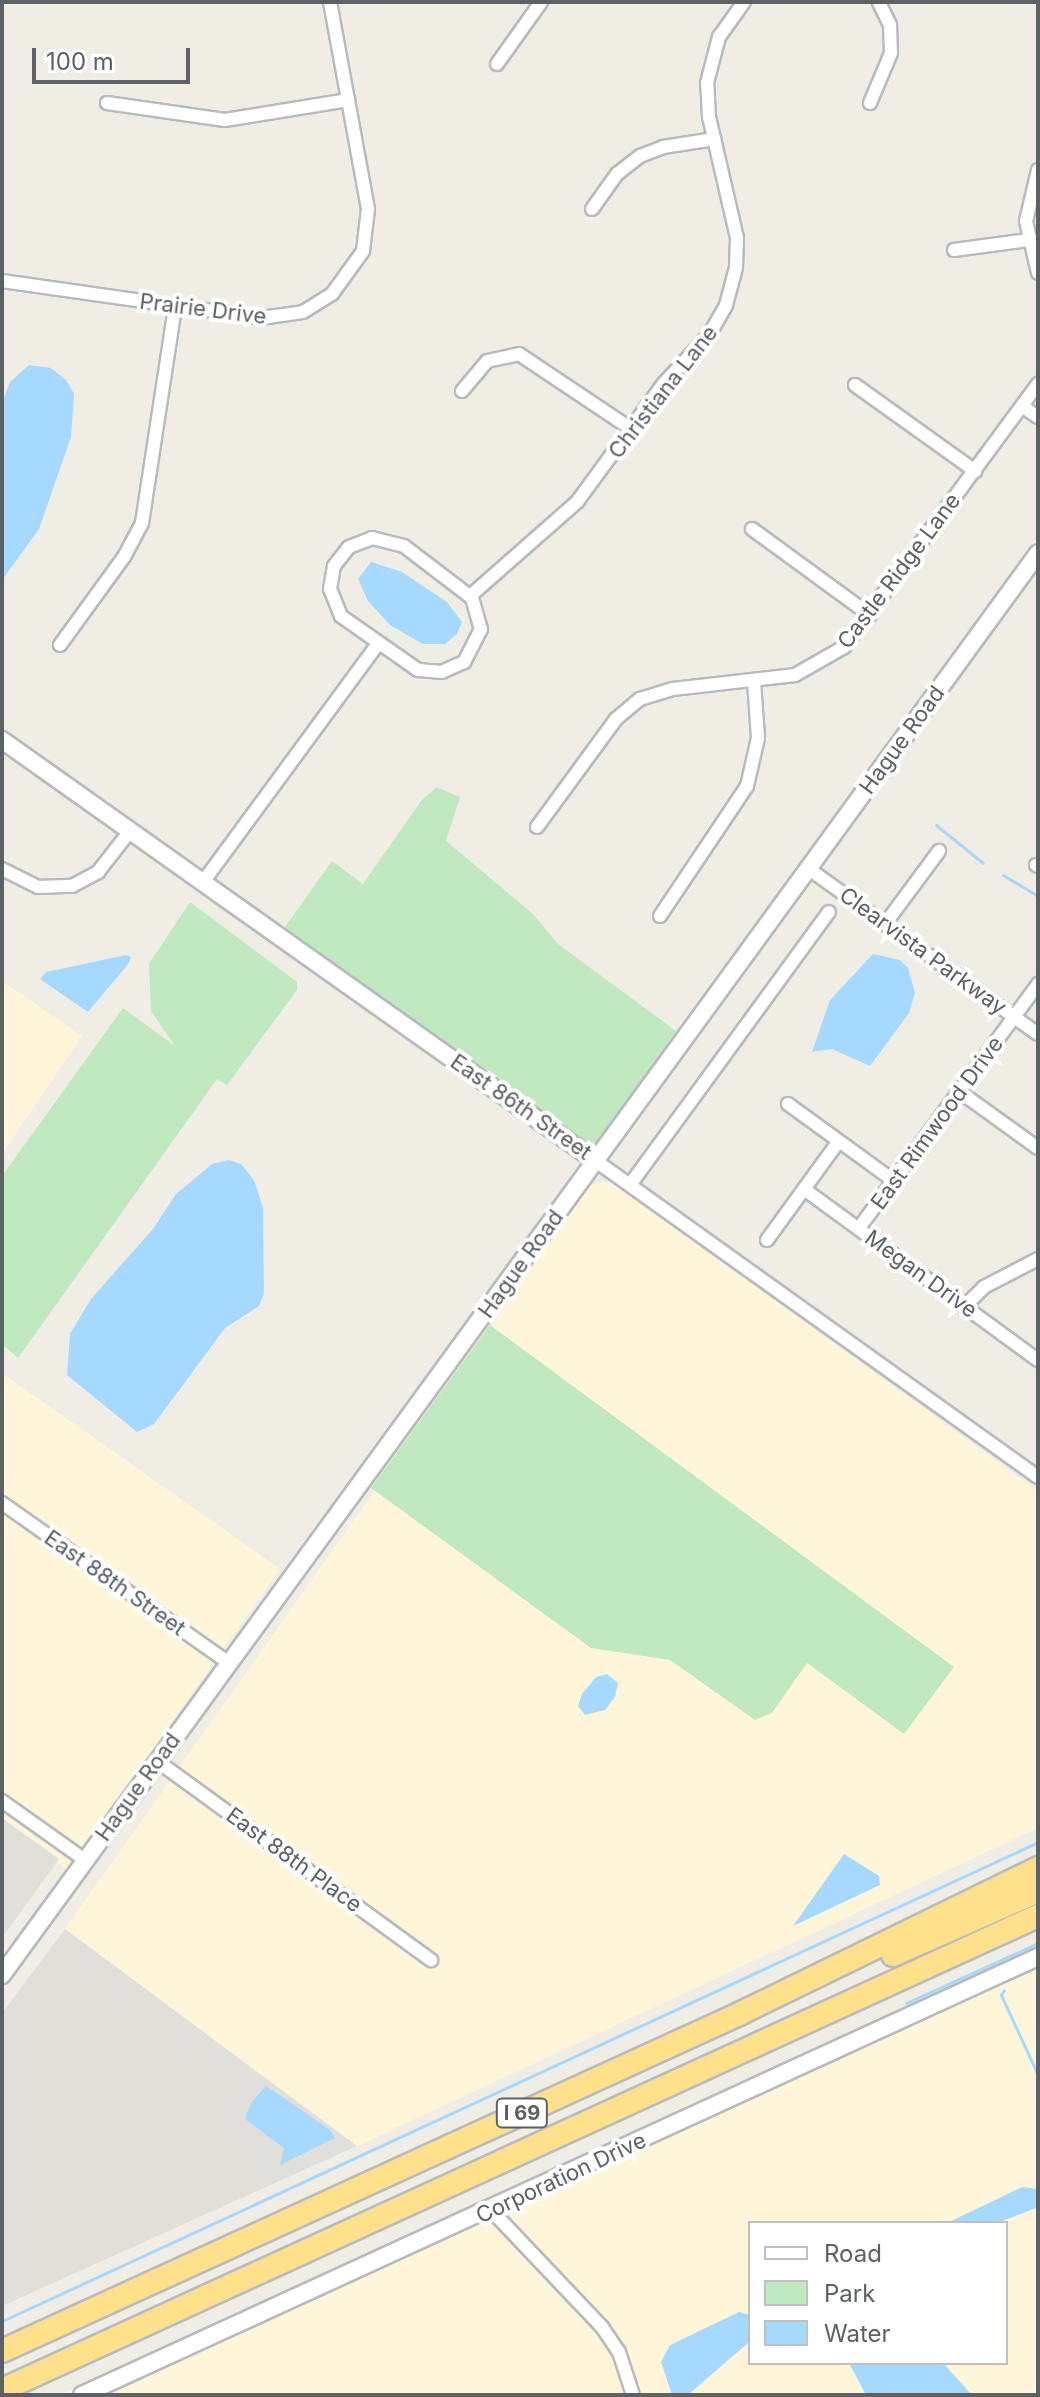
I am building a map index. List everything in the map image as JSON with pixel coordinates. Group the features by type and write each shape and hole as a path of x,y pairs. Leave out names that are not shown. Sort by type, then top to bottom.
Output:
{"highway":[{"name":"I 69","path":"2,2351 739,2014 1038,1868"},
{"path":"739,2014 1038,1891"},
{"name":"I 69","path":"2,2390 1038,1916"}],"street":[{"name":"Prairie Drive","path":"2,281 175,307 275,318 312,308 343,284 363,251 368,223 330,2"},
{"path":"497,64 541,2"},
{"name":"Christiana Lane","path":"470,596 560,520 709,335 731,291 737,238 706,98 710,60 723,28 744,2"},
{"path":"870,103 891,53 890,25 879,2"},
{"path":"107,103 239,120 348,100"},
{"path":"592,209 617,174 640,156 714,139"},
{"path":"1038,170 1028,201 1028,240 1038,273"},
{"path":"954,250 1028,240"},
{"path":"60,645 124,557 142,523 175,307"},
{"path":"462,391 487,361 519,354 631,429"},
{"name":"Castle Ridge Lane","path":"537,827 616,719 635,702 673,689 795,675 821,664 847,644 1038,384"},
{"path":"855,385 975,471"},
{"path":"1022,406 1038,417"},
{"path":"752,529 870,615"},
{"path":"391,540 470,596 480,615 479,639 455,668 422,672 344,619 333,603 332,570 353,544 391,540"},
{"name":"Hague Road","path":"2,1975 1038,553"},
{"path":"203,882 378,644"},
{"path":"660,916 747,786 758,738 754,681"},
{"name":"East 86th Street","path":"2,740 596,1161 632,1182 1038,1477"},
{"path":"2,869 38,887 72,886 105,865 130,831"},
{"path":"885,924 939,851"},
{"name":"Clearvista Parkway","path":"809,869 1038,1034"},
{"path":"632,1182 829,912"},
{"name":"East Rimwood Drive","path":"859,1228 1038,984"},
{"path":"960,1092 1038,1148"},
{"path":"788,1104 894,1181"},
{"path":"767,1240 839,1141"},
{"name":"Megan Drive","path":"804,1189 1038,1360"},
{"path":"965,1306 984,1287 1038,1259"},
{"name":"East 88th Street","path":"2,1503 229,1663"},
{"name":"East 88th Place","path":"157,1761 431,1960"},
{"path":"2,1801 85,1860"},
{"name":"Corporation Drive","path":"82,2395 1038,1957"},
{"path":"491,2210 602,2327 619,2352 633,2395"}],"shaded area":[{"path":"2,981 82,1036 2,1154"},
{"path":"610,1181 1038,1491 1038,1828 357,2146 65,1929 591,1185"},
{"path":"2,1373 280,1569 67,1870 2,1818"},
{"path":"2,1818 59,1859 2,1938"},
{"path":"65,1929 357,2146 2,2306 2,2013"},
{"path":"1038,1948 1038,2395 60,2395"}],"green space":[{"path":"437,787 460,797 446,841 532,913 558,944 676,1031 593,1150 285,927 332,861 363,884 421,801"},
{"path":"190,902 297,982 297,990 227,1085 217,1079 18,1358 2,1344 2,1176 123,1008 175,1046 151,1011 149,964"},
{"path":"490,1325 954,1667 904,1734 807,1663 772,1713 755,1720 670,1660 591,1648 371,1488"}],"water":[{"path":"29,365 51,368 66,380 74,394 71,437 39,529 2,580 2,403 10,382"},
{"path":"371,562 402,572 447,602 462,622 457,634 445,644 423,644 390,625 368,601 358,579"},
{"path":"873,954 900,960 908,968 915,993 909,1013 870,1066 832,1049 812,1052 830,1000"},
{"path":"126,955 131,957 129,963 88,1012 40,979 46,972"},
{"path":"229,1160 241,1164 254,1180 263,1208 264,1293 259,1306 225,1328 154,1424 137,1432 67,1375 70,1334 91,1299 153,1229 176,1194 212,1164"},
{"path":"607,1674 618,1683 615,1697 605,1710 585,1715 578,1706 582,1694 596,1677"},
{"path":"844,1854 879,1876 880,1885 793,1926"},
{"path":"266,2086 329,2129 335,2138 280,2165 284,2148 245,2119 251,2103"},
{"path":"1022,2187 1038,2189 1036,2208 1002,2221 951,2221"},
{"path":"739,2312 748,2314 748,2343 689,2394 672,2395 661,2362 670,2345"},
{"path":"850,2365 945,2365 972,2395 866,2395"}],"waterway":[{"path":"936,825 983,863"},
{"path":"1003,875 1038,896"},
{"path":"2,2321 1038,1842"},
{"path":"906,2003 1038,1943"},
{"path":"1004,1990 1001,1995 1038,2075"}]}
